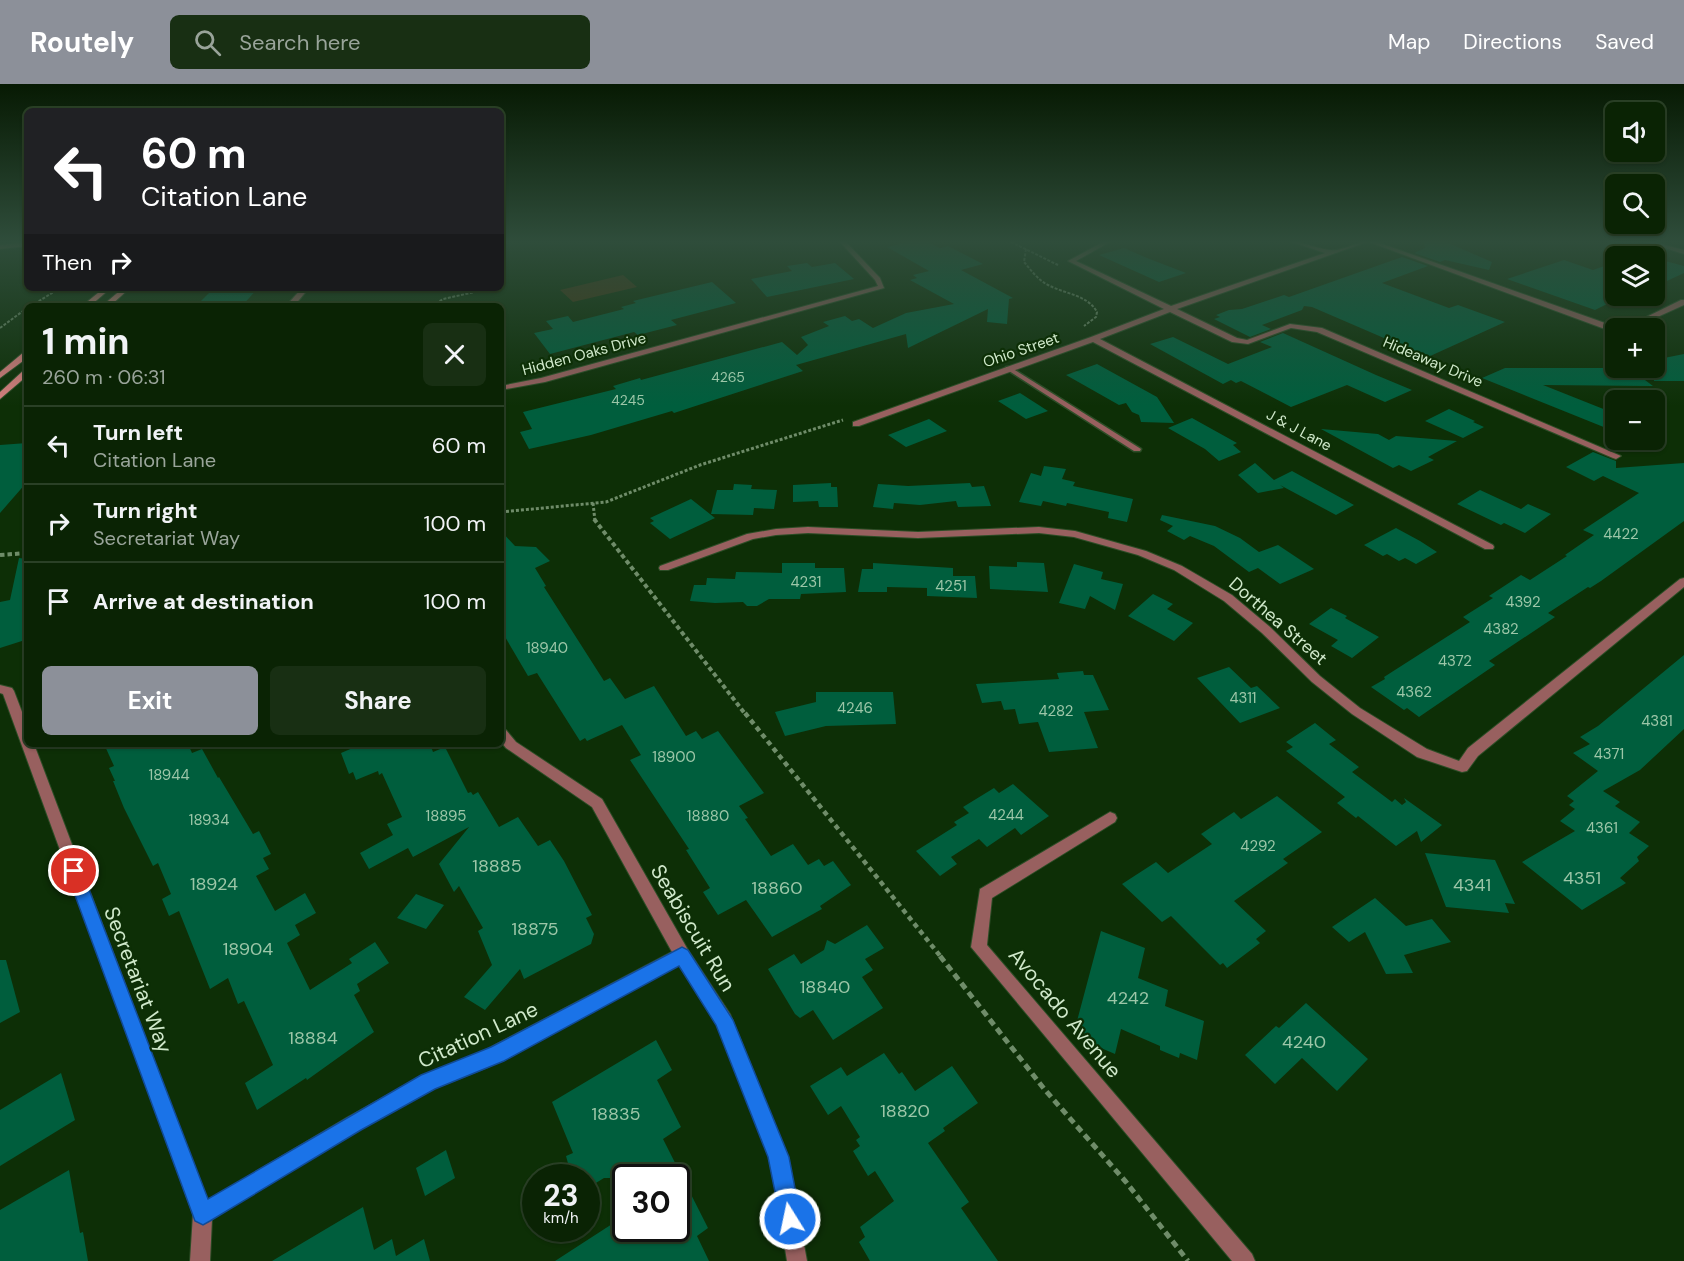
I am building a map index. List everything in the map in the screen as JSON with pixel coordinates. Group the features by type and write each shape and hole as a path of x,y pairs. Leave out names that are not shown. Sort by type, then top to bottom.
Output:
{"main road":[{"path":"0,376 24,356"},
{"path":"0,396 24,375"}],"street":[{"name":"Hidden Oaks Drive","path":"504,387 553,377 846,297"},
{"name":"Hideaway Drive","path":"1145,297 1242,342 1248,342 1290,326 1320,330 1616,456"},
{"name":"Ohio Street","path":"856,424 1206,297"},
{"path":"1521,297 1605,328"},
{"path":"1650,318 1684,302"},
{"name":"J & J Lane","path":"1094,339 1489,547"},
{"name":"Dorthea Street","path":"664,568 752,537 776,532 808,530 918,535 1039,530 1075,534 1151,557 1178,568 1228,598 1266,630 1316,679 1356,711 1422,753 1462,767 1473,752 1684,581"},
{"name":"Secretariat Way","path":"0,689 8,691 24,734"},
{"name":"Seabiscuit Run","path":"504,737 511,745 597,803 682,955 723,1020 779,1157 797,1261"},
{"name":"Secretariat Way","path":"29,747 203,1214 200,1261"},
{"name":"Avocado Avenue","path":"1110,818 985,894 979,947 1245,1261"},
{"name":"Citation Lane","path":"203,1214 354,1123 428,1082 482,1061 519,1043 682,955"}],"lane":[{"path":"1008,368 1137,449"}],"path":[{"path":"437,303 452,297"},
{"path":"1079,297 1092,303 1097,312 1096,317 1081,329 1093,328"},
{"path":"0,328 24,310"},
{"path":"504,512 606,501 700,465 847,419"},
{"path":"593,503 593,518 750,720 966,988 1045,1090 1126,1182 1188,1261"},
{"path":"0,555 24,553"}],"shaded area":[{"path":"568,297 595,297 573,302"}],"building":[{"path":"205,297 250,297 245,303 199,303"},
{"path":"650,297 729,297 736,303 671,320 677,325 638,335 634,332 550,354 534,333 553,329 546,321 568,316 573,322 624,309 621,307 636,303 633,301"},
{"path":"941,297 1013,298 1009,299 1007,324 987,322 988,309 908,348 906,334 796,365 803,371 674,413 672,411 591,435 529,449 520,432 532,429 523,412 616,389 613,386 640,378 641,380 782,342 797,355 808,345 801,337 829,326 823,322 845,316 852,321 859,319 873,328 906,313 954,304"},
{"path":"1278,297 1419,297 1449,308 1458,305 1505,322 1428,357 1312,307 1304,306 1302,310 1262,325 1271,329 1250,337 1214,319 1220,317 1216,315 1229,310 1242,309"},
{"path":"1558,297 1605,297 1605,305 1595,310"},
{"path":"1283,333 1412,390 1385,402 1347,385 1291,407 1241,381 1236,383 1231,380 1223,384 1150,344 1173,337 1228,364 1272,347 1260,342"},
{"path":"1684,354 1684,381 1654,381 1654,378 1665,378 1665,358"},
{"path":"1097,364 1157,397 1174,423 1141,422 1139,415 1132,412 1126,403 1119,405 1066,375"},
{"path":"1505,368 1605,368 1605,378 1642,378 1653,386 1543,385 1605,410 1605,428 1482,378"},
{"path":"1020,393 1048,411 1026,419 998,401"},
{"path":"1449,409 1484,427 1463,438 1425,421"},
{"path":"1192,418 1237,443 1233,445 1241,452 1219,461 1205,449 1168,428"},
{"path":"929,419 947,431 906,447 888,435"},
{"path":"1321,429 1378,434 1389,440 1396,436 1457,441 1428,457 1434,460 1411,471 1399,465 1393,468"},
{"path":"24,443 24,485 0,513 0,445"},
{"path":"1593,452 1616,461 1616,468 1684,463 1684,521 1601,581 1548,613 1555,617 1489,661 1495,665 1419,717 1407,708 1404,710 1371,687 1470,622 1463,617 1493,598 1489,596 1521,575 1530,580 1567,556 1565,555 1594,535 1583,530 1639,493 1603,476 1594,481 1566,467"},
{"path":"1255,463 1274,480 1292,471 1354,505 1336,515 1280,485 1284,488 1258,493 1238,475"},
{"path":"1044,466 1066,469 1062,479 1075,482 1073,486 1133,499 1127,522 1108,518 1109,512 1067,503 1066,506 1043,501 1041,506 1019,502 1031,473 1041,476"},
{"path":"831,483 831,487 837,487 838,507 819,507 818,501 793,502 793,485"},
{"path":"970,483 972,487 984,486 991,506 958,507 956,501 920,505 894,503 893,509 873,507 878,484 908,486"},
{"path":"734,484 752,485 751,489 777,490 774,509 754,508 753,515 711,514 717,490 733,490"},
{"path":"1480,490 1521,509 1528,504 1551,514 1525,533 1504,523 1501,525 1457,504"},
{"path":"691,499 715,518 670,539 650,523 654,521 650,518"},
{"path":"1162,515 1215,526 1240,538 1259,552 1278,545 1314,569 1280,584 1258,568 1249,572 1214,546 1190,536 1184,540 1167,531 1173,526 1160,520"},
{"path":"1396,528 1437,552 1416,564 1405,558 1399,561 1387,554 1383,556 1364,545"},
{"path":"504,534 515,546 536,547 550,561 535,568 546,586 544,587 604,681 610,678 625,699 654,686 686,736 696,731 702,739 718,731 764,793 739,806 748,818 745,819 771,856 793,844 808,865 819,859 824,866 833,861 851,885 820,906 822,909 772,937 746,900 718,915 703,892 710,888 686,850 689,849 630,760 641,755 622,725 587,741 585,738 580,741 537,673 528,676 504,635"},
{"path":"19,558 24,559 24,640 0,648 0,602 10,600"},
{"path":"1017,562 1044,563 1048,592 990,589 989,566 1017,567"},
{"path":"782,563 815,563 815,568 844,568 846,592 801,594 800,599 769,599 757,606 747,606 743,602 690,601 694,585 706,585 707,578 735,579 736,572 782,573"},
{"path":"873,563 953,568 953,576 975,576 977,598 927,596 927,588 887,587 887,592 858,592 862,569 873,569"},
{"path":"1074,564 1103,572 1101,579 1123,584 1115,610 1090,596 1085,609 1059,603"},
{"path":"1153,594 1173,604 1167,609 1193,623 1174,641 1128,616"},
{"path":"1331,608 1379,637 1352,658 1331,646 1338,640 1309,624"},
{"path":"1684,655 1684,729 1640,770 1603,791 1620,802 1615,806 1640,822 1629,833 1649,846 1637,857 1639,861 1620,878 1626,883 1582,910 1522,862 1575,831 1560,821 1575,809 1569,805 1574,801 1567,796 1598,771 1573,753 1590,744 1580,737 1598,726"},
{"path":"1229,667 1251,688 1257,686 1280,708 1240,723 1197,678"},
{"path":"1083,671 1084,675 1093,675 1109,710 1084,712 1098,748 1049,752 1038,722 1019,724 1015,709 1004,710 1001,701 982,703 976,684 1059,679 1057,673"},
{"path":"816,692 893,692 896,724 826,726 785,736 775,712 816,702"},
{"path":"1315,723 1336,740 1329,744 1359,767 1352,772 1392,802 1395,799 1402,805 1406,802 1404,798 1442,825 1421,842 1417,831 1396,846 1358,816 1356,818 1337,803 1345,797 1286,751 1293,747 1286,742"},
{"path":"105,747 189,747 192,753 202,749 253,834 259,831 271,854 263,858 269,869 256,876 275,911 305,893 316,913 295,925 300,935 287,943 310,990 352,963 349,959 375,942 389,963 357,984 360,991 354,995 374,1032 307,1080 306,1078 257,1110 245,1083 273,1065 244,1001 238,1004 228,978 210,989 179,911 169,916 162,899 171,894 158,863 153,866 124,808 109,768 114,766"},
{"path":"355,747 431,747 433,752 445,747 468,793 471,792 473,795 478,792 499,827 518,817 538,846 550,840 564,861 592,915 586,918 594,934 591,944 524,979 520,969 485,1010 464,997 492,965 478,931 483,928 459,886 454,892 439,864 469,827 413,857 408,848 369,869 360,853 393,835 387,824 402,817 382,773 379,775 378,771 356,780 353,772 349,774 341,753"},
{"path":"1013,784 1049,816 1021,835 1015,828 987,847 979,839 951,857 957,864 940,876 916,851 957,825 954,822 969,813 963,807 994,788 999,793"},
{"path":"1277,796 1322,832 1283,859 1288,863 1234,901 1266,931 1256,939 1260,943 1227,968 1223,963 1220,965 1171,916 1162,922 1122,884 1156,862 1168,873 1212,844 1201,834 1234,812 1241,819"},
{"path":"1425,853 1495,860 1515,904 1505,903 1509,913 1446,907"},
{"path":"416,894 444,905 426,929 397,918"},
{"path":"1375,898 1406,926 1432,919 1451,942 1404,955 1413,973 1386,974 1365,932 1349,942 1332,927"},
{"path":"867,925 884,948 865,959 873,970 862,977 883,1008 833,1040 813,1010 800,1018 795,1014 768,969 794,954 801,964 824,950 827,940 835,944"},
{"path":"1101,931 1145,948 1138,978 1168,990 1165,1006 1204,1021 1197,1060 1180,1053 1179,1058 1160,1050 1160,1046 1121,1029 1115,1054 1073,1036"},
{"path":"0,960 6,960 20,1012 0,1023"},
{"path":"1306,1003 1368,1059 1337,1091 1302,1058 1275,1084 1245,1055 1276,1026 1279,1028"},
{"path":"656,1040 672,1070 657,1080 681,1127 663,1139 676,1164 612,1164 612,1178 600,1180 600,1164 568,1164 566,1156 573,1153 552,1102"},
{"path":"884,1053 899,1074 902,1072 915,1091 952,1066 978,1103 943,1128 945,1131 928,1143 969,1202 961,1208 998,1261 870,1261 859,1242 865,1237 860,1227 894,1201 875,1171 868,1176 853,1151 860,1146 856,1140 860,1137 841,1106 828,1115 810,1086 841,1067 847,1076"},
{"path":"61,1073 75,1120 0,1166 0,1110"},
{"path":"446,1150 455,1178 425,1196 416,1168"},
{"path":"69,1170 80,1233 83,1232 88,1261 0,1261 0,1210"},
{"path":"690,1192 708,1228 697,1236 709,1261 555,1261 584,1242 600,1242 600,1232 612,1224 612,1242 690,1242"},
{"path":"363,1207 374,1250 392,1239 396,1256 424,1239 430,1261 272,1261"}],"route":[{"path":"74,871 203,1214 354,1123 428,1082 498,1054 682,955 723,1020 779,1157 790,1219"}]}
